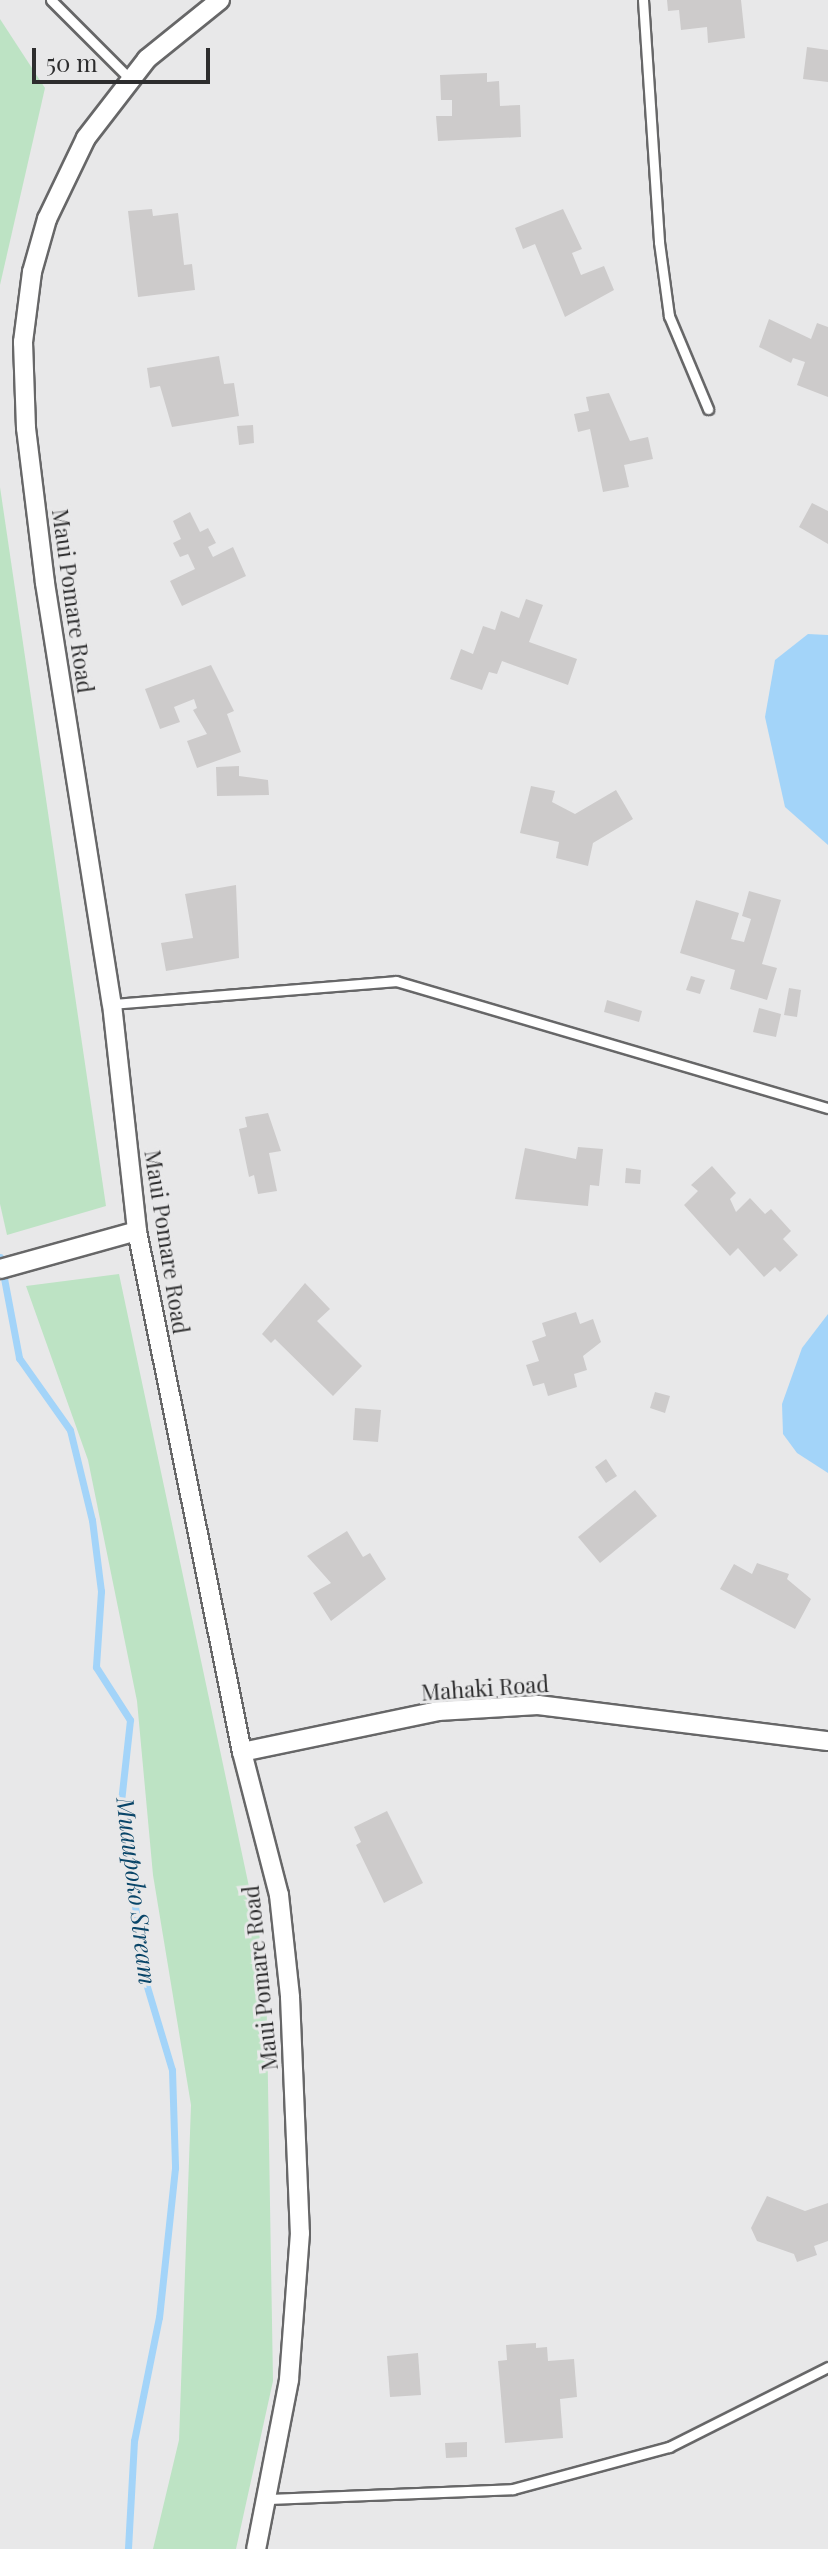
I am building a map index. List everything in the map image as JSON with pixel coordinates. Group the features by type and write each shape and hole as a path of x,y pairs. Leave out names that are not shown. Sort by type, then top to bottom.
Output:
{"street":[{"name":"Maui Pomare Road","path":"220,0 147,59 86,138 47,219 32,272 23,342 26,428 45,583 112,1004 137,1231 242,1752 279,1895 290,1997 300,2233 289,2380 256,2549"},
{"path":"0,1269 137,1231"},
{"name":"Mahaki Road","path":"242,1752 438,1711 538,1705 828,1741"}],"lane":[{"path":"51,0 131,80"},
{"path":"643,0 659,242 669,316 708,409"},
{"path":"112,1004 396,981 828,1108"},
{"path":"267,2499 513,2489 669,2447 828,2367"}],"green space":[{"path":"0,19 45,88 0,285"},
{"path":"0,487 106,1206 7,1235 0,1204"},
{"path":"119,1274 266,1967 273,2381 236,2549 153,2549 179,2440 191,2105 153,1875 137,1701 88,1460 26,1286"}],"water":[{"path":"808,634 828,635 828,845 785,807 765,717 775,660"},
{"path":"828,1314 828,1473 797,1453 783,1434 782,1404 802,1348"}],"building":[{"path":"667,0 741,0 745,38 708,43 707,27 681,30 679,10 668,11"},
{"path":"807,47 828,50 828,82 803,79"},
{"path":"487,73 487,82 499,81 500,106 520,105 521,137 438,141 436,116 452,116 452,100 441,100 440,75"},
{"path":"152,209 153,216 178,213 184,265 192,264 195,290 138,297 128,211"},
{"path":"563,209 582,249 572,253 581,275 604,266 614,290 565,317 535,244 523,249 515,228"},
{"path":"769,319 811,339 817,323 828,327 828,397 797,385 805,362 793,358 791,363 759,347"},
{"path":"219,356 224,384 234,383 239,416 172,427 160,386 150,388 147,368"},
{"path":"609,393 630,441 648,437 653,459 624,465 629,487 603,492 590,429 578,432 574,414 589,411 586,397"},
{"path":"253,425 254,443 239,445 237,426"},
{"path":"812,503 828,511 828,544 799,527"},
{"path":"190,512 200,532 208,528 216,543 208,547 213,557 233,547 246,576 182,606 170,581 195,569 188,554 180,557 173,543 181,539 173,521"},
{"path":"526,599 543,605 529,642 577,659 568,685 502,661 497,674 489,672 482,690 450,679 461,649 473,654 483,626 495,630 501,611 519,618"},
{"path":"211,665 234,711 227,714 241,752 197,768 187,741 207,734 193,710 197,708 194,699 174,707 180,722 160,729 145,689"},
{"path":"239,766 239,776 268,780 269,795 217,796 216,767"},
{"path":"531,786 555,791 552,802 575,814 616,790 633,819 593,843 588,866 556,858 559,842 520,833"},
{"path":"236,885 239,958 166,971 161,943 193,938 185,894"},
{"path":"749,891 781,900 762,964 777,968 767,1000 730,989 735,970 680,953 696,900 739,913 731,939 744,942 751,919 742,916"},
{"path":"691,976 705,980 700,994 686,990"},
{"path":"789,988 801,990 797,1017 784,1015"},
{"path":"607,1000 642,1011 639,1022 604,1012"},
{"path":"759,1008 781,1014 776,1037 753,1032"},
{"path":"268,1113 281,1151 269,1153 277,1191 258,1194 254,1175 249,1177 239,1129 247,1127 245,1117"},
{"path":"578,1147 603,1149 599,1186 590,1185 588,1206 515,1199 525,1148 576,1159"},
{"path":"712,1166 736,1193 730,1199 736,1212 750,1198 765,1214 771,1209 791,1231 783,1239 798,1255 780,1272 775,1267 764,1277 738,1248 730,1256 684,1205 698,1191 691,1185"},
{"path":"626,1168 641,1170 640,1184 625,1183"},
{"path":"305,1283 330,1309 317,1321 362,1366 333,1396 275,1339 271,1343 262,1334"},
{"path":"576,1312 580,1324 593,1319 601,1342 583,1356 587,1370 574,1374 577,1387 548,1396 544,1383 533,1386 526,1365 539,1361 532,1341 546,1336 542,1323"},
{"path":"655,1392 670,1396 665,1413 650,1408"},
{"path":"355,1408 381,1410 378,1442 353,1440"},
{"path":"606,1459 617,1476 606,1483 595,1467"},
{"path":"635,1490 657,1516 600,1563 578,1537"},
{"path":"347,1531 363,1557 370,1553 386,1579 331,1621 313,1593 331,1583 307,1556"},
{"path":"757,1563 789,1574 787,1579 811,1599 795,1629 720,1589 734,1564 752,1574"},
{"path":"387,1811 423,1883 384,1903 356,1845 361,1842 354,1827"},
{"path":"767,2196 805,2211 828,2203 828,2241 814,2246 817,2255 797,2262 794,2254 757,2241 751,2228"},
{"path":"536,2343 536,2348 547,2347 548,2361 574,2359 577,2397 560,2399 563,2438 505,2443 498,2361 507,2360 506,2345"},
{"path":"418,2353 421,2395 390,2397 387,2356"},
{"path":"467,2442 467,2457 446,2458 445,2443"}],"waterway":[{"name":"Muaupoko Stream","path":"0,1257 19,1358 70,1430 92,1520 101,1591 96,1667 130,1720 121,1801 145,1980 172,2070 175,2168 159,2317 134,2441 128,2549"}]}
